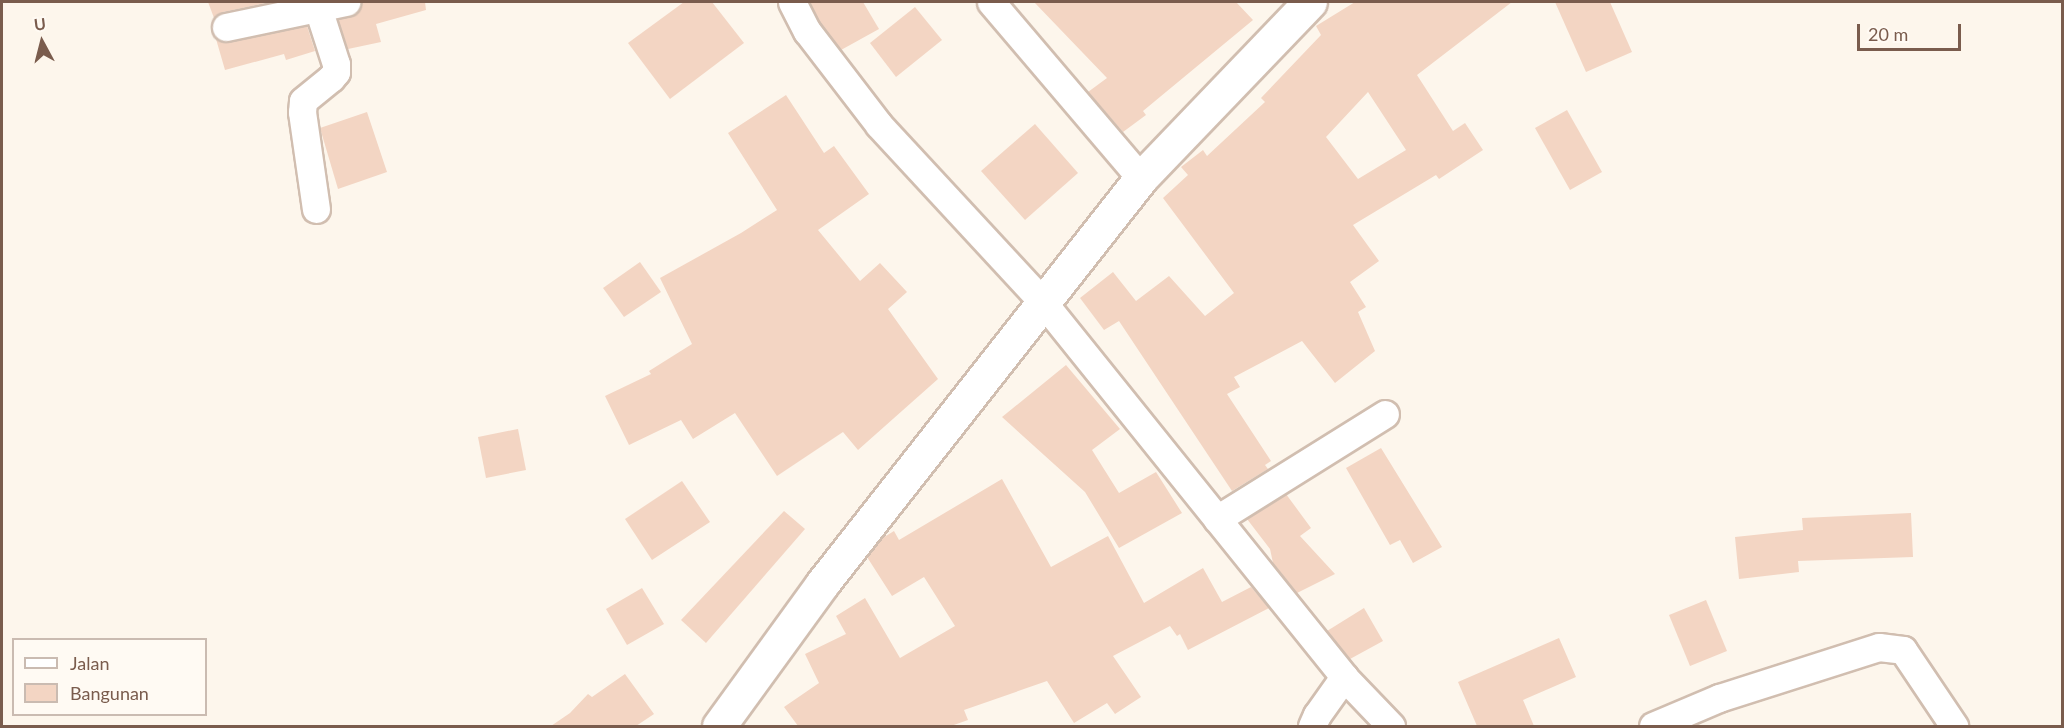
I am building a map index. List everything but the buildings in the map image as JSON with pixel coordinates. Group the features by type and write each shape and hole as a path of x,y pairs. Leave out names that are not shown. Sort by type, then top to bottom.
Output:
{"street":[{"path":"226,27 316,4 346,2"},
{"path":"792,2 807,31 879,125 1042,301 1344,677 1391,726"},
{"path":"991,2 1141,178"},
{"path":"719,726 822,584 1042,301 1141,178 1310,2"},
{"path":"316,4 336,64 336,72 331,78 303,101 302,112 316,209"},
{"path":"1217,519 1385,414"},
{"path":"1653,726 1719,698 1879,647 1903,650 1954,726"},
{"path":"1312,726 1317,715 1344,677"}]}
